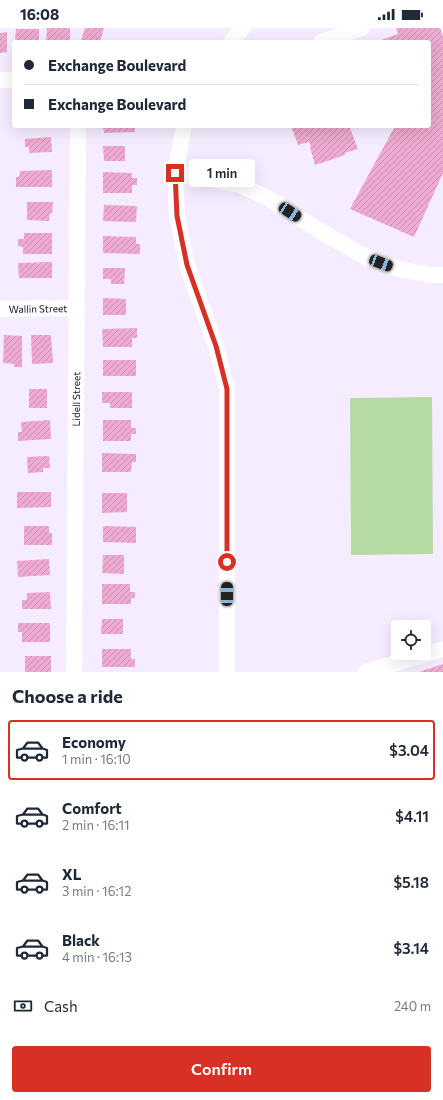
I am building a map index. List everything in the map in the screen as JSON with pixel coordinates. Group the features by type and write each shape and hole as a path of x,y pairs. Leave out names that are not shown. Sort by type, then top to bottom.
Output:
{"street":[{"path":"327,40 362,28"},
{"path":"0,80 12,80"},
{"name":"Lidell Street","path":"74,672 78,128"},
{"path":"184,128 175,173 177,216 187,265 216,346 227,389 227,672"},
{"path":"175,173 240,185 268,198 323,233 366,257 395,268 430,275 443,275"},
{"name":"Wallin Street","path":"0,309 77,308"},
{"path":"366,672 443,648"}],"green space":[{"path":"432,397 433,554 351,555 350,398"}],"building":[{"path":"47,28 70,28 70,40 46,40"},
{"path":"85,28 104,28 101,40 81,40"},
{"path":"396,28 440,28 443,37 443,173 414,237 350,209 394,128 431,128 431,40 382,40 398,34"},
{"path":"16,29 39,29 39,40 15,40"},
{"path":"7,32 7,52 0,53 0,33"},
{"path":"103,128 135,128 135,132 104,133"},
{"path":"292,128 350,128 358,149 315,165 309,142 298,145"},
{"path":"51,137 52,152 29,153 29,147 25,147 25,139"},
{"path":"103,146 125,146 125,161 104,161"},
{"path":"52,170 52,187 16,187 16,177 19,177 20,171"},
{"path":"103,172 132,173 132,178 137,178 137,185 132,185 132,193 103,193"},
{"path":"27,202 53,202 52,214 50,213 49,221 27,220"},
{"path":"104,205 137,206 136,222 103,221"},
{"path":"24,233 52,233 52,254 23,254 23,247 18,246 18,239 24,239"},
{"path":"103,236 136,237 136,244 140,244 140,254 103,253"},
{"path":"52,262 52,278 19,278 18,263"},
{"path":"103,268 125,268 124,284 111,284 111,279 103,279"},
{"path":"103,298 126,299 126,315 103,315"},
{"path":"137,328 137,338 132,338 132,347 103,347 102,329"},
{"path":"4,335 22,336 22,367 14,367 14,364 3,363"},
{"path":"31,335 51,335 53,363 32,364"},
{"path":"103,360 136,360 136,376 103,376"},
{"path":"29,389 47,389 47,408 29,408"},
{"path":"102,392 132,392 132,408 110,408 110,403 102,403"},
{"path":"50,420 51,439 18,441 18,432 22,432 21,422"},
{"path":"103,420 131,420 131,428 136,428 136,434 131,434 131,441 103,441"},
{"path":"102,453 136,454 136,462 132,462 131,472 102,472"},
{"path":"49,456 50,468 43,468 43,472 28,473 27,457"},
{"path":"17,492 51,492 51,507 17,508"},
{"path":"102,493 127,493 127,512 102,513"},
{"path":"24,526 49,526 49,533 52,533 52,545 24,545"},
{"path":"103,526 136,527 136,543 103,542"},
{"path":"103,555 124,555 124,574 102,573"},
{"path":"49,559 50,575 18,577 17,561"},
{"path":"102,584 130,584 130,592 135,592 135,598 131,598 131,604 102,604"},
{"path":"50,592 51,609 22,609 22,600 27,600 27,593"},
{"path":"102,619 123,619 123,634 101,634"},
{"path":"18,623 50,623 50,642 22,642 22,632 18,632"},
{"path":"102,649 131,649 131,659 135,659 135,667 102,667"},
{"path":"25,656 51,656 51,672 25,672"},
{"path":"443,664 443,672 419,672"}],"route":[{"path":"175,173 177,216 187,265 216,346 227,389 227,562"}]}
